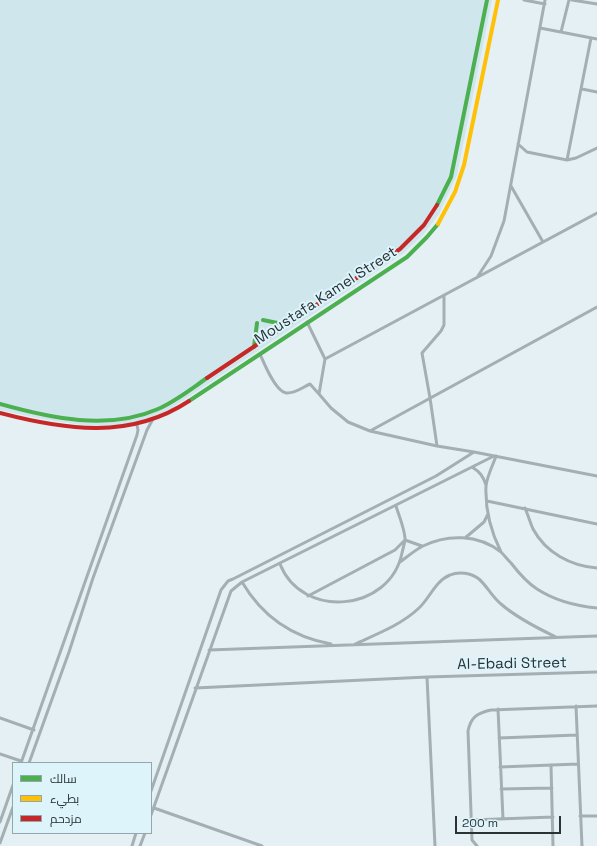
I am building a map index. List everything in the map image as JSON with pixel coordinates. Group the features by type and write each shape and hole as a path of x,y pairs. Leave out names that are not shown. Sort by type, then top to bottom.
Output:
{"street":[{"name":"Moustafa Kamel Street","path":"0,404 49,416 78,420 104,421 134,417 151,412 182,395 391,256 408,242 424,226 437,207 451,177 487,0"},
{"name":"Moustafa Kamel Street","path":"0,413 75,428 101,430 137,424 153,419 179,407 397,264 416,249 433,231 447,210 454,195 464,165 498,0"},
{"path":"476,278 491,256 504,221 545,2 524,0"},
{"path":"561,32 569,0"},
{"path":"572,0 597,4"},
{"path":"540,28 597,39"},
{"path":"567,160 591,38"},
{"path":"582,89 597,92"},
{"path":"518,144 527,152 567,160 576,158 597,148"},
{"path":"455,163 464,165"},
{"path":"510,185 543,242"},
{"path":"325,359 597,213"},
{"path":"437,446 422,352 441,331 444,325 444,295"},
{"path":"370,431 597,307"},
{"path":"263,320 287,325"},
{"path":"307,322 325,359 319,394"},
{"path":"254,347 257,323"},
{"path":"273,334 278,342"},
{"path":"267,338 272,345"},
{"path":"260,354 272,380 284,392 287,393 297,391 310,384 331,408 348,422 370,431 437,446 597,476"},
{"path":"48,423 49,416"},
{"path":"29,762 67,657 93,578 147,430 153,419"},
{"path":"0,754 21,762 34,730 137,435 137,424"},
{"path":"152,788 224,585 233,579 436,476 474,452"},
{"path":"152,813 228,594 242,582 495,456"},
{"path":"486,485 495,456"},
{"path":"472,467 479,471 484,477 488,514 493,533 501,552 521,575 536,588 564,602 597,608"},
{"path":"487,501 597,524"},
{"path":"280,564 284,574 290,582 308,596 333,602 345,602 357,600 368,595 379,589 388,581 400,562 405,540 396,506"},
{"path":"525,508 533,529 550,550 574,564 588,568 597,568"},
{"path":"465,538 484,522 488,514"},
{"path":"400,562 422,546 439,540 457,537 480,541 501,552"},
{"path":"405,540 422,546"},
{"path":"308,596 395,550 405,540"},
{"path":"353,645 398,623 419,608 441,580 450,575 459,573 469,574 478,578 500,604 527,623 557,638"},
{"path":"242,582 250,596 259,606 280,624 310,639 337,646"},
{"path":"209,650 597,636"},
{"name":"Al-Ebadi Street","path":"196,688 427,677 597,672"},
{"path":"427,677 435,846"},
{"path":"576,706 582,846"},
{"path":"477,846 472,840 468,731 470,722 483,712 498,709 597,706"},
{"path":"498,709 503,819"},
{"path":"0,718 34,730"},
{"path":"499,738 577,735"},
{"path":"500,767 578,764"},
{"path":"551,765 554,846"},
{"path":"0,822 12,788"},
{"path":"501,790 552,788"},
{"path":"154,808 262,846"},
{"path":"0,843 12,810"},
{"path":"580,816 597,816"},
{"path":"471,820 553,817"},
{"path":"132,846 136,834"},
{"path":"140,846 145,834"}],"shaded area":[{"path":"0,0 492,0 457,175 439,214 423,235 404,253 172,408 147,419 117,425 88,426 42,419 0,410"}],"traffic: fast":[{"path":"437,205 451,177 487,0"},
{"path":"189,401 407,257 438,224"},
{"path":"263,320 287,325"},
{"path":"254,347 257,323"},
{"path":"0,404 59,418 99,421 119,419 139,416 165,406 207,378"}],"traffic: slow":[{"path":"438,224 455,192 464,165 498,0"}],"traffic: jam":[{"path":"207,378 400,249 424,225 437,205"},
{"path":"0,413 49,424 97,428 144,422 167,413 189,401"}]}
